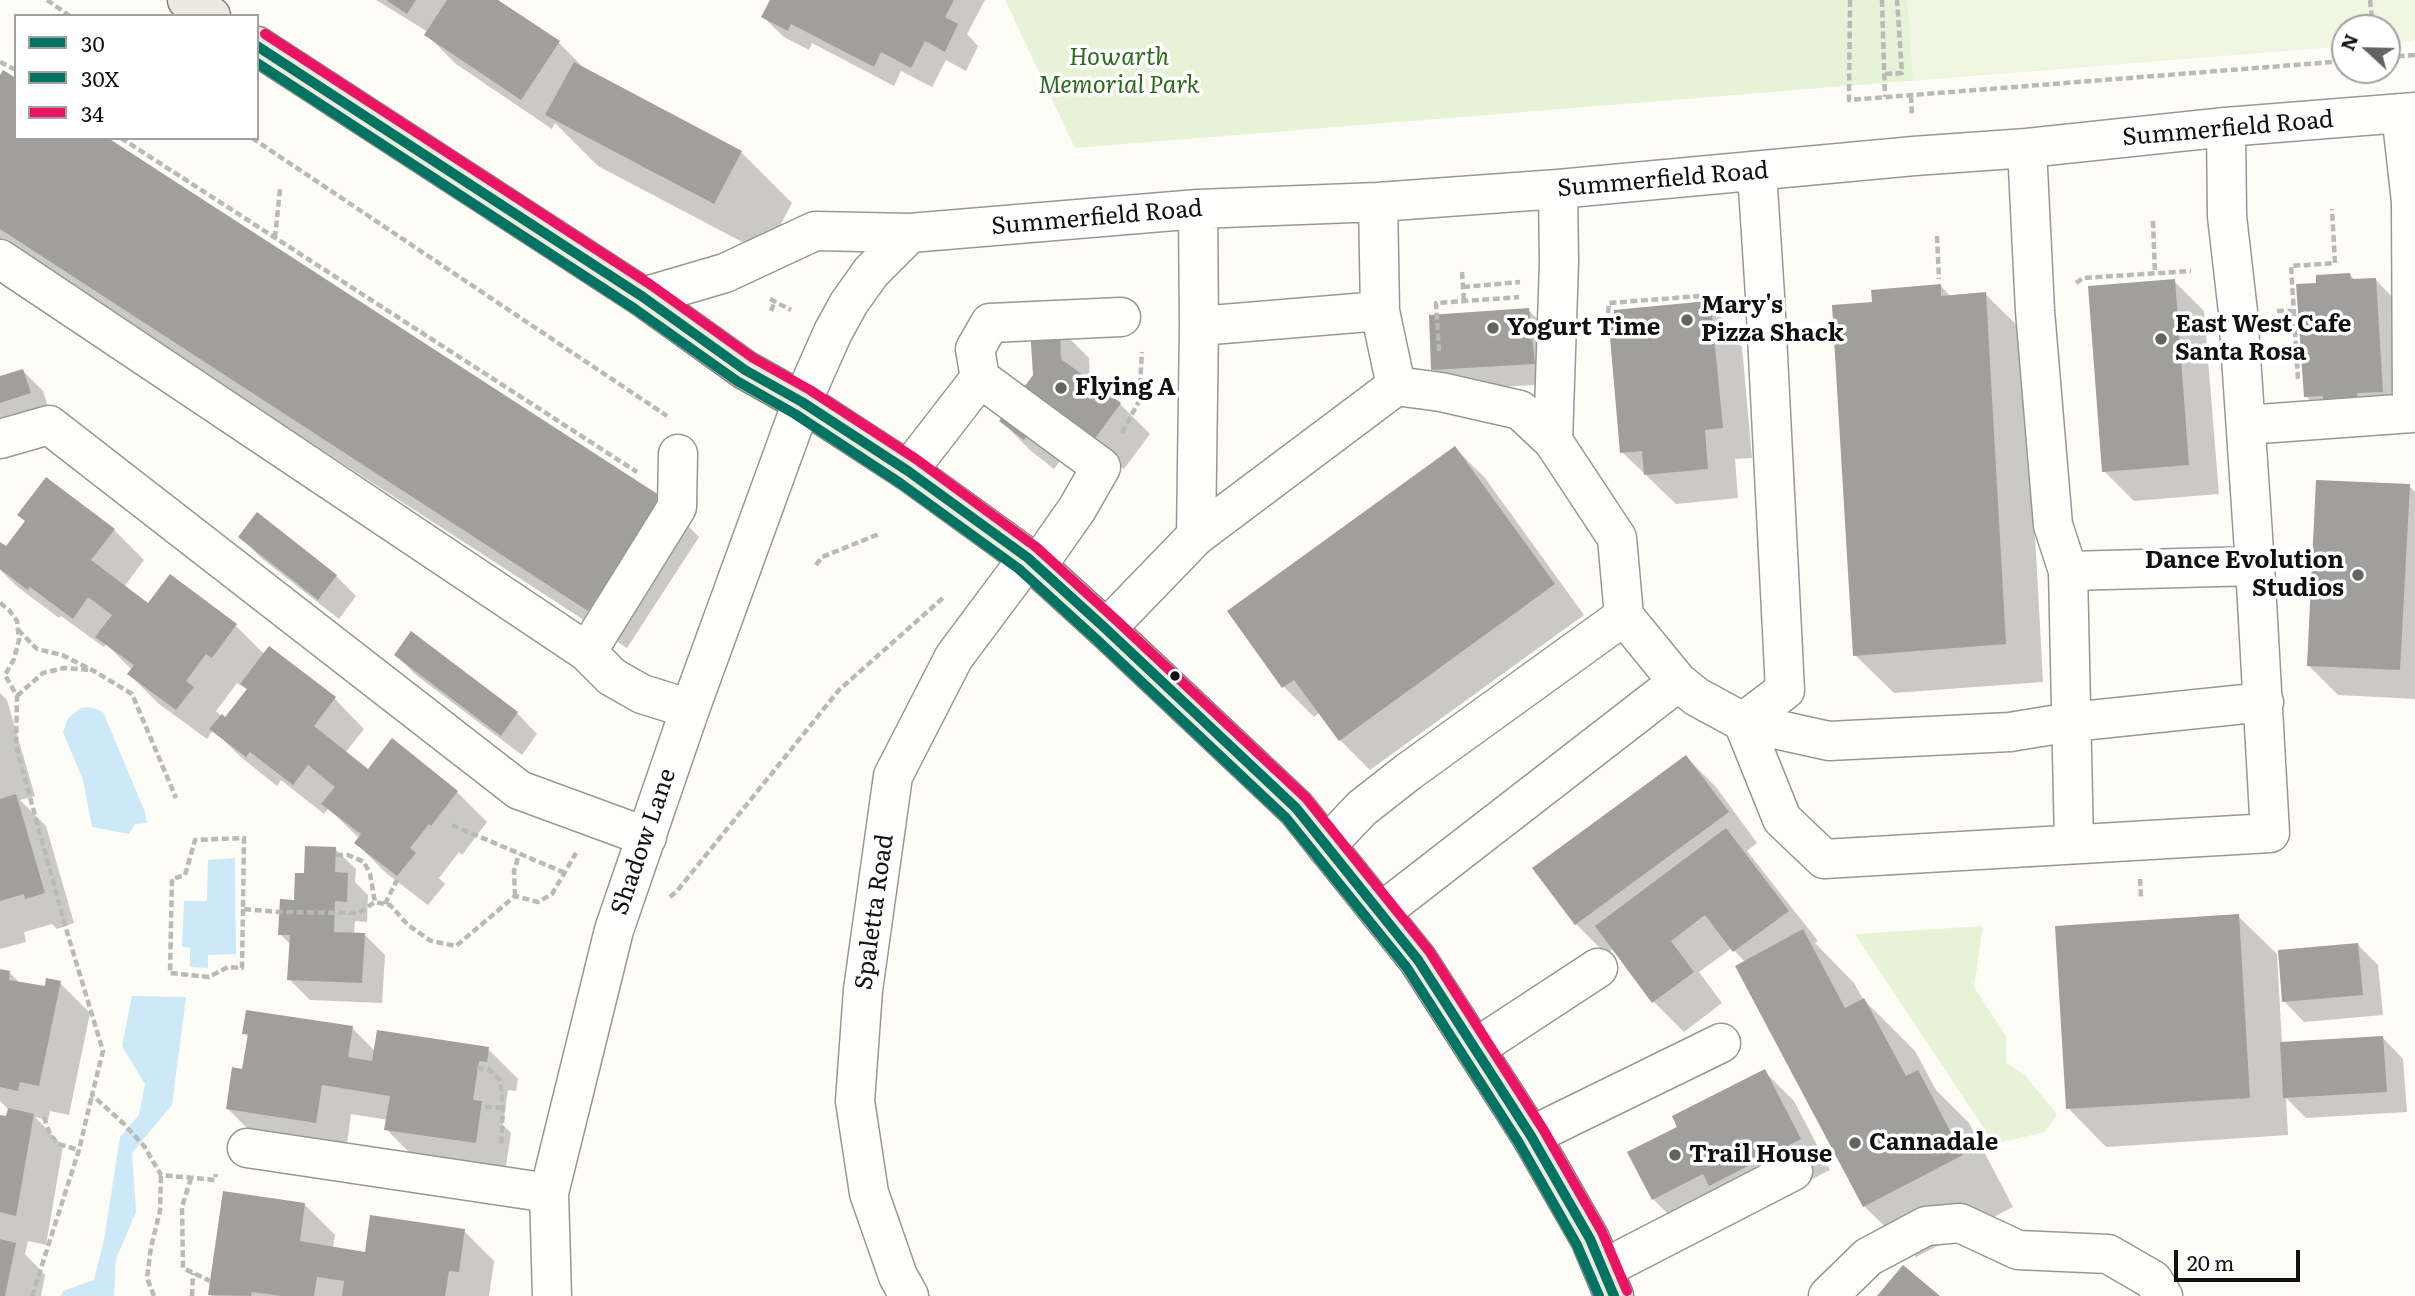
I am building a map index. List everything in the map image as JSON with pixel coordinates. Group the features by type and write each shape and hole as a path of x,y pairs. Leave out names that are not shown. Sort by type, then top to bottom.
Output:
{"main road":[{"path":"187,0 208,14"},
{"path":"259,47 643,297 745,370 802,402 908,471 1032,562 1106,629 1296,808 1418,960 1531,1136 1590,1239 1608,1282"}],"street":[{"name":"Summerfield Road","path":"643,297 725,274 815,231 910,233 1198,209 1378,202 1558,189 1914,156 2026,149 2226,127 2408,113"},
{"path":"2246,425 2412,413 2408,113"},
{"path":"1743,722 1782,819 1824,859 2270,833 2246,425 2234,269 2227,216 2226,127"},
{"path":"2026,149 2035,311 2053,525 2068,571 2074,843"},
{"path":"1743,722 1785,690 1757,172"},
{"path":"1553,441 1559,275 1558,189"},
{"path":"1378,202 1380,311 1396,386"},
{"path":"1196,536 1198,209"},
{"path":"802,402 849,303 871,272 910,233"},
{"path":"0,259 587,652 612,677 642,694 690,709"},
{"path":"1199,326 1380,311"},
{"path":"1101,467 981,378 975,349 990,323 1131,332"},
{"path":"908,471 981,378"},
{"path":"1106,629 1196,536 1396,386 1520,410 1553,441 1617,538 1624,616 1678,682 1697,697 1743,722 1829,741 2010,732 2071,722 2264,702"},
{"name":"Shadow Lane","path":"552,1296 550,1194 587,1030 614,930 690,709 802,402"},
{"path":"0,439 49,425 519,790 647,838"},
{"path":"587,652 677,507 677,438"},
{"name":"Spaletta Road","path":"909,1296 898,1276 869,1193 855,1101 863,990 893,776 954,657 1077,509 1101,467"},
{"path":"2068,571 2255,566"},
{"path":"1326,846 1362,808 1408,772 1624,616"},
{"path":"1380,914 1678,682"},
{"path":"1476,1048 1598,968"},
{"path":"1531,1136 1721,1042"},
{"path":"247,1148 550,1194"},
{"path":"1608,1282 1793,1171"},
{"path":"1828,1296 1868,1257 1926,1226 1960,1223 2018,1250 2108,1254 2153,1280 2163,1296"}],"path":[{"path":"47,0 67,14"},
{"path":"1850,0 1849,100 2331,62"},
{"path":"1882,0 1885,97"},
{"path":"1885,74 1902,73 1897,0"},
{"path":"124,140 678,498"},
{"path":"255,140 677,438"},
{"path":"275,238 280,189"},
{"path":"2300,422 2291,265 2335,263 2332,209"},
{"path":"2152,221 2155,273"},
{"path":"1937,236 1939,279"},
{"path":"2083,278 2234,269"},
{"path":"1462,272 1464,301"},
{"path":"1463,287 1525,282 1525,289"},
{"path":"1608,313 1609,303 1713,295"},
{"path":"765,296 791,310"},
{"path":"1440,355 1436,303 1525,297"},
{"path":"771,311 775,302"},
{"path":"1101,467 1139,401 1131,332"},
{"path":"816,565 822,557 878,534"},
{"path":"661,904 677,891 839,690 946,596"},
{"path":"0,603 17,621 19,640 14,659 5,675"},
{"path":"18,630 37,649 62,655 132,694 176,798"},
{"path":"17,696 43,673 64,668 94,671"},
{"path":"0,671 17,696 16,746 67,933 103,1051 79,1150 32,1296"},
{"path":"515,896 538,902 552,894 565,873 590,816"},
{"path":"452,825 565,873"},
{"path":"244,838 243,909 242,968 228,967 209,977 170,973 172,878 185,875 195,840 244,838"},
{"path":"515,896 514,871 519,854"},
{"path":"336,855 348,855 364,862 370,874 375,902"},
{"path":"385,904 397,880"},
{"path":"243,909 359,913 375,902 390,905 408,925 431,941 456,946 515,896"},
{"path":"477,1068 488,1069 500,1080 503,1108 502,1143 495,1186"},
{"path":"92,1095 144,1146 161,1175 160,1211 148,1278 154,1296"},
{"path":"485,1107 503,1108"},
{"path":"44,1117 50,1134 58,1144 79,1150"},
{"path":"161,1175 215,1180 223,1143 247,1148"},
{"path":"191,1178 182,1208 183,1268 210,1281"},
{"path":"192,1296 193,1273"}],"green space":[{"name":"Howarth Memorial Park","path":"1005,0 2415,0 2415,40 2401,42 2401,14 2331,14 2331,47 1075,148"},
{"path":"1907,0 2415,0 2415,40 2401,42 2401,14 2331,14 2331,47 1913,80"},
{"path":"1983,926 1974,987 2006,1036 2006,1063 2024,1074 2057,1114 2045,1132 1994,1144 1855,934"}],"water":[{"path":"90,707 103,712 145,812 147,823 135,824 129,834 92,827 83,780 63,732 68,718 81,708"},
{"path":"235,858 236,954 208,955 208,968 190,967 190,948 182,947 184,901 207,901 208,860"},
{"path":"132,996 186,997 172,1105 132,1153 136,1212 116,1259 114,1296 61,1296 63,1291 94,1280 104,1240 120,1137 139,1115 145,1084 122,1046"}],"building":[{"path":"386,0 416,0 407,14"},
{"path":"447,0 498,0 560,41 521,100 424,35"},
{"path":"770,0 954,0 945,17 958,24 945,52 925,41 911,68 881,52 874,67 791,24 788,31 761,17"},
{"path":"574,62 742,151 714,204 545,115"},
{"path":"3,70 14,77 14,140 111,140 662,497 588,611 0,229 0,75"},
{"path":"2350,273 2351,279 2376,278 2383,392 2357,393 2358,401 2323,404 2323,396 2304,397 2296,284 2316,283 2316,275"},
{"path":"2175,279 2189,465 2102,472 2088,286"},
{"path":"1941,284 1941,296 1986,292 2006,644 1853,656 1832,305 1872,302 1871,290"},
{"path":"1708,301 1709,316 1712,316 1723,428 1705,430 1708,469 1644,475 1642,451 1620,453 1609,326 1615,326 1614,310"},
{"path":"1529,308 1535,364 1431,370 1429,315"},
{"name":"Flying A","path":"1060,326 1061,359 1121,403 1093,441 1047,407 1024,440 999,421 1033,375 1030,328"},
{"path":"23,369 31,393 0,403 0,376"},
{"path":"1455,446 1555,584 1339,741 1294,680 1282,688 1227,611"},
{"path":"46,477 115,529 91,560 148,603 170,574 237,624 212,658 206,654 186,681 194,687 176,710 127,674 134,665 95,637 112,615 88,597 73,619 30,587 28,590 0,569 0,542 6,546 25,521 17,515"},
{"name":"Dance Evolution Studios","path":"2316,480 2410,484 2400,670 2307,666"},
{"path":"257,512 337,575 318,600 238,537"},
{"path":"411,631 518,712 501,736 394,655"},
{"path":"269,646 336,697 314,726 368,769 392,738 458,791 410,848 416,853 397,876 354,843 361,834 321,804 335,787 308,765 293,785 250,752 246,757 209,729 222,714 225,717 247,689 240,684"},
{"path":"1686,755 1729,812 1575,925 1532,868"},
{"path":"16,794 45,893 25,899 24,894 0,901 0,799"},
{"path":"1726,828 1789,911 1733,952 1705,915 1671,941 1694,972 1652,1003 1595,926"},
{"path":"305,846 336,847 335,872 348,873 347,902 335,901 334,932 365,933 362,983 287,980 290,935 278,935 280,899 294,900 295,873 304,873"},
{"path":"2239,914 2250,1098 2066,1109 2055,926"},
{"path":"1803,929 1845,1008 1864,998 1906,1076 1918,1070 1963,1155 1863,1207 1735,966"},
{"path":"2358,943 2363,995 2282,1002 2278,950"},
{"path":"0,969 10,971 9,980 45,986 46,978 61,981 39,1086 20,1082 18,1091 0,1087"},
{"path":"246,1010 353,1026 348,1057 372,1061 377,1030 489,1047 487,1062 479,1061 473,1100 482,1101 476,1143 384,1130 390,1096 322,1085 316,1123 226,1109 232,1067 242,1069 248,1034 242,1034"},
{"path":"2383,1036 2387,1092 2283,1098 2280,1042"},
{"path":"1765,1069 1801,1139 1709,1186 1703,1174 1652,1200 1627,1152 1677,1127 1672,1116"},
{"path":"8,1108 34,1114 16,1216 0,1212 0,1115 6,1116"},
{"path":"223,1191 305,1203 300,1241 365,1252 370,1215 465,1229 459,1272 449,1271 445,1296 342,1296 344,1281 317,1277 314,1296 252,1292 251,1296 208,1295"},
{"path":"0,1239 16,1243 5,1296 0,1296"},
{"path":"1903,1265 1940,1296 1877,1296"}],"transit line":[{"name":"34","path":"265,34 651,285 753,358 810,390 916,459 1036,547 1115,619 1306,798 1429,951 1543,1129 1602,1232 1627,1291"},
{"name":"30","path":"259,47 643,297 745,370 802,402 908,471 1028,558 1106,629 1296,808 1418,960 1531,1136 1590,1239 1614,1296"},
{"name":"30X","path":"259,64 635,309 737,381 795,414 900,483 1019,569 1096,639 1286,818 1407,968 1519,1143 1577,1245 1599,1296"}],"place":[{"name":"Mary's Pizza Shack","path":"1687,320"},
{"name":"Yogurt Time","path":"1493,328"},
{"name":"East West Cafe Santa Rosa","path":"2161,339"},
{"name":"Flying A","path":"1061,388"},
{"name":"Dance Evolution Studios","path":"2358,575"},
{"name":"Cannadale","path":"1855,1143"},
{"name":"Trail House","path":"1675,1155"}]}
